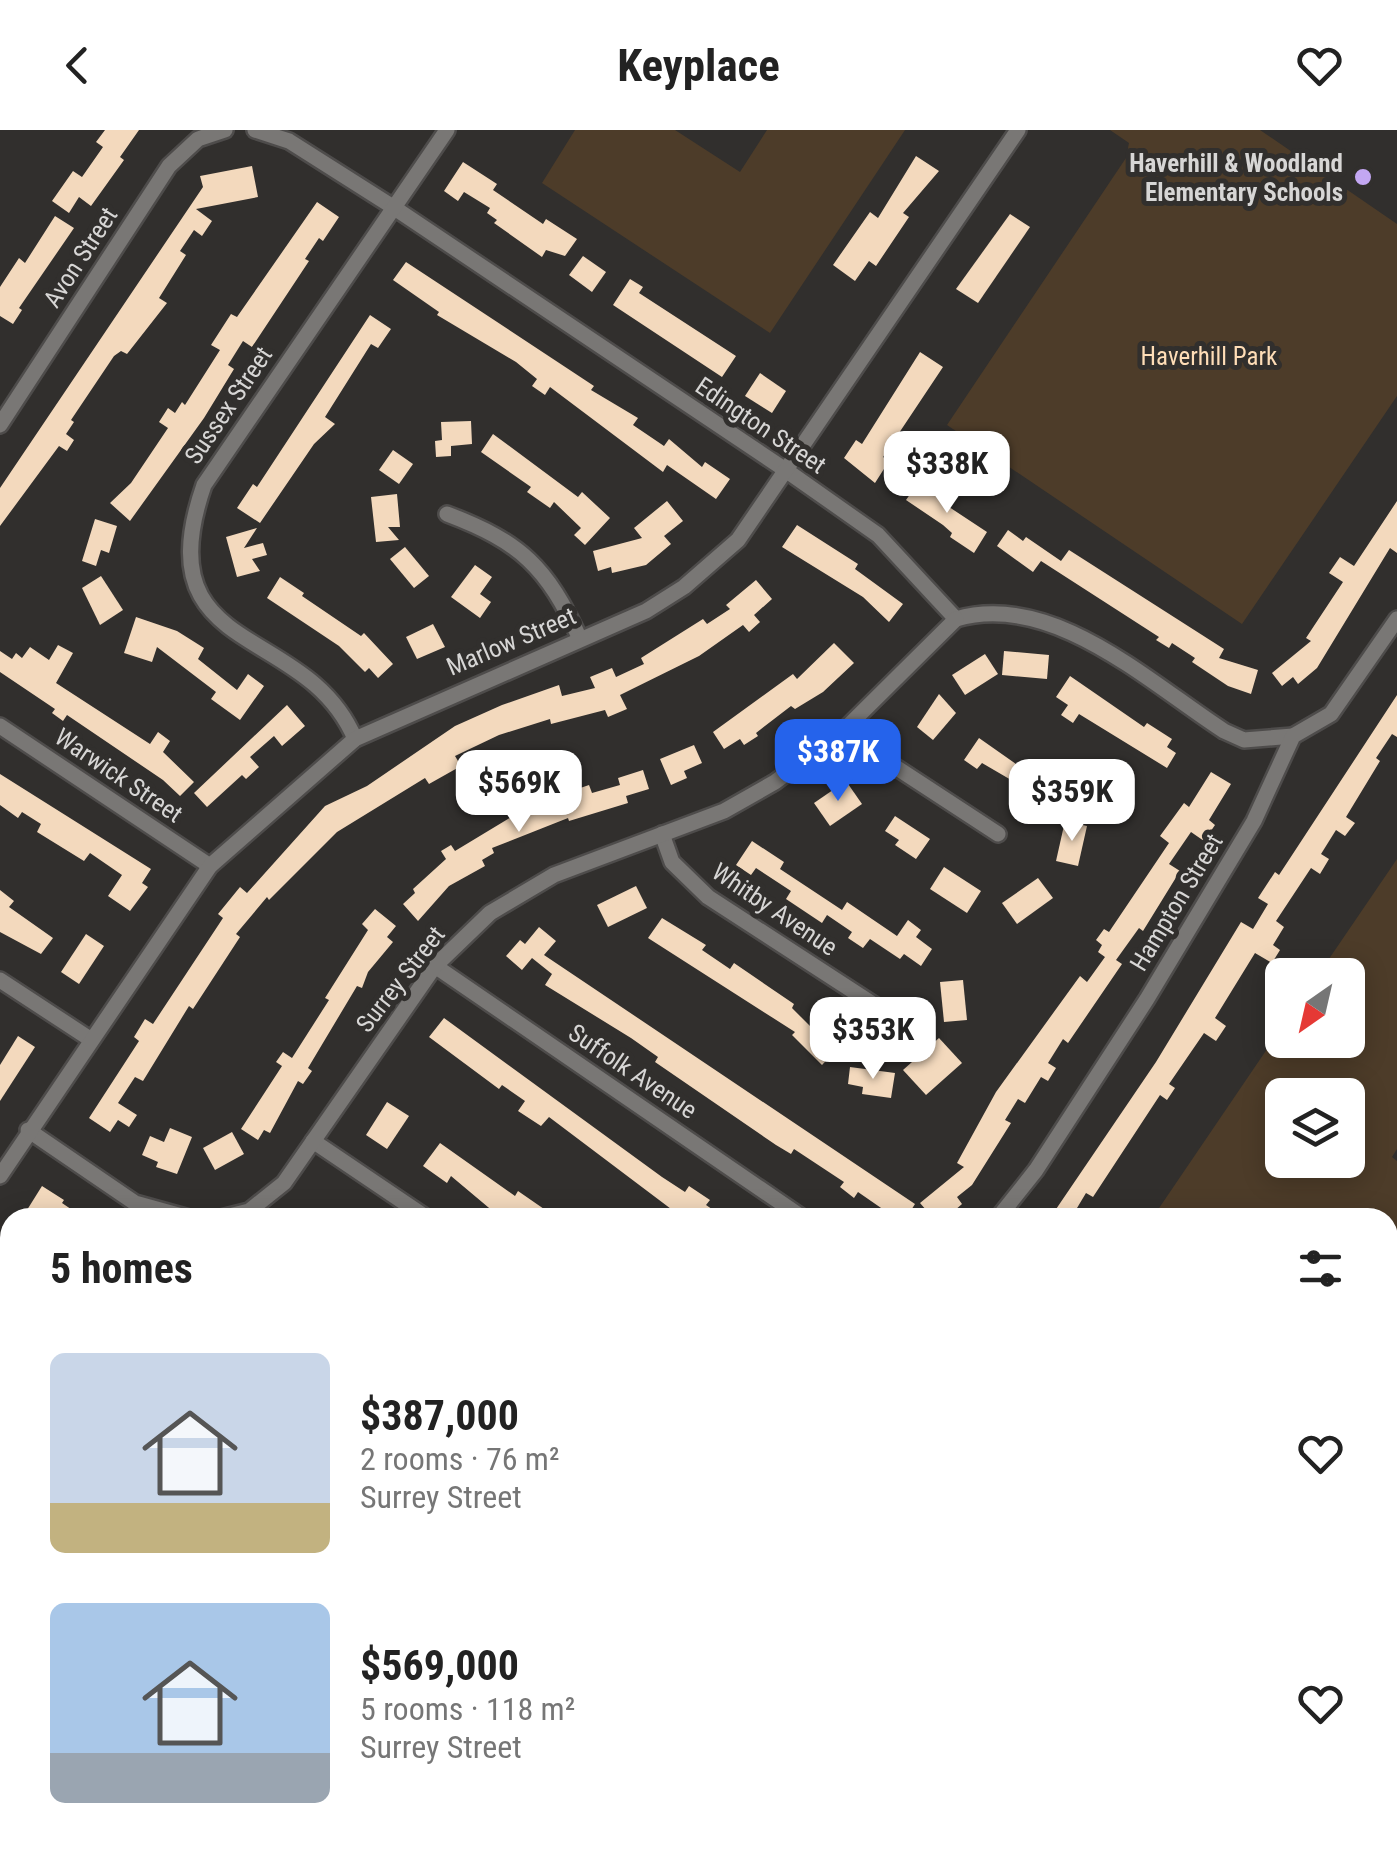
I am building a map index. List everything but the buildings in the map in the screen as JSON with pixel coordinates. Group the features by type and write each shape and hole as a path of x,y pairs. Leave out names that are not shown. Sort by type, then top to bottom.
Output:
{"street":[{"name":"Edington Street","path":"255,130 289,141 393,207 878,535 956,620"},
{"name":"Sussex Street","path":"355,739 348,722 318,686 211,612 190,573 187,549 204,485 447,130"},
{"name":"Marlow Street","path":"0,1176 210,866 355,739 646,610 714,563 738,540 1018,130"},
{"name":"Avon Street","path":"0,425 169,166 182,150 220,131"},
{"path":"447,514 497,533 540,570 559,594 580,639"},
{"path":"956,620 984,611 1030,615 1102,652 1244,740 1293,736 1331,714 1397,620"},
{"name":"Surrey Street","path":"254,1208 270,1198 313,1141 435,966 490,912 520,892 742,802 842,732 956,620"},
{"name":"Warwick Street","path":"0,726 210,866"},
{"path":"842,732 998,834"},
{"name":"Hampton Street","path":"1006,1208 1036,1170 1148,998 1254,821 1293,736"},
{"name":"Whitby Avenue","path":"662,834 672,862 708,896 879,1008"},
{"name":"Suffolk Avenue","path":"435,966 788,1208"},
{"path":"0,980 90,1039"},
{"path":"28,1130 135,1203 153,1208"},
{"path":"313,1141 412,1208"},
{"path":"0,1546 0,1574"}],"green space":[{"path":"575,130 675,130 740,172 767,130 905,130 770,333 542,183"},
{"name":"Haverhill Park","path":"1110,130 1260,130 1397,224 1397,396 1242,624 947,425 1126,158 1129,143"},
{"path":"1397,859 1397,1149 1392,1157 1397,1161 1397,1208 1159,1208 1265,1052 1265,1058 1365,1058 1365,958 1330,958"}],"place":[{"name":"Haverhill & Woodland Elementary Schools","path":"1363,177"}]}
